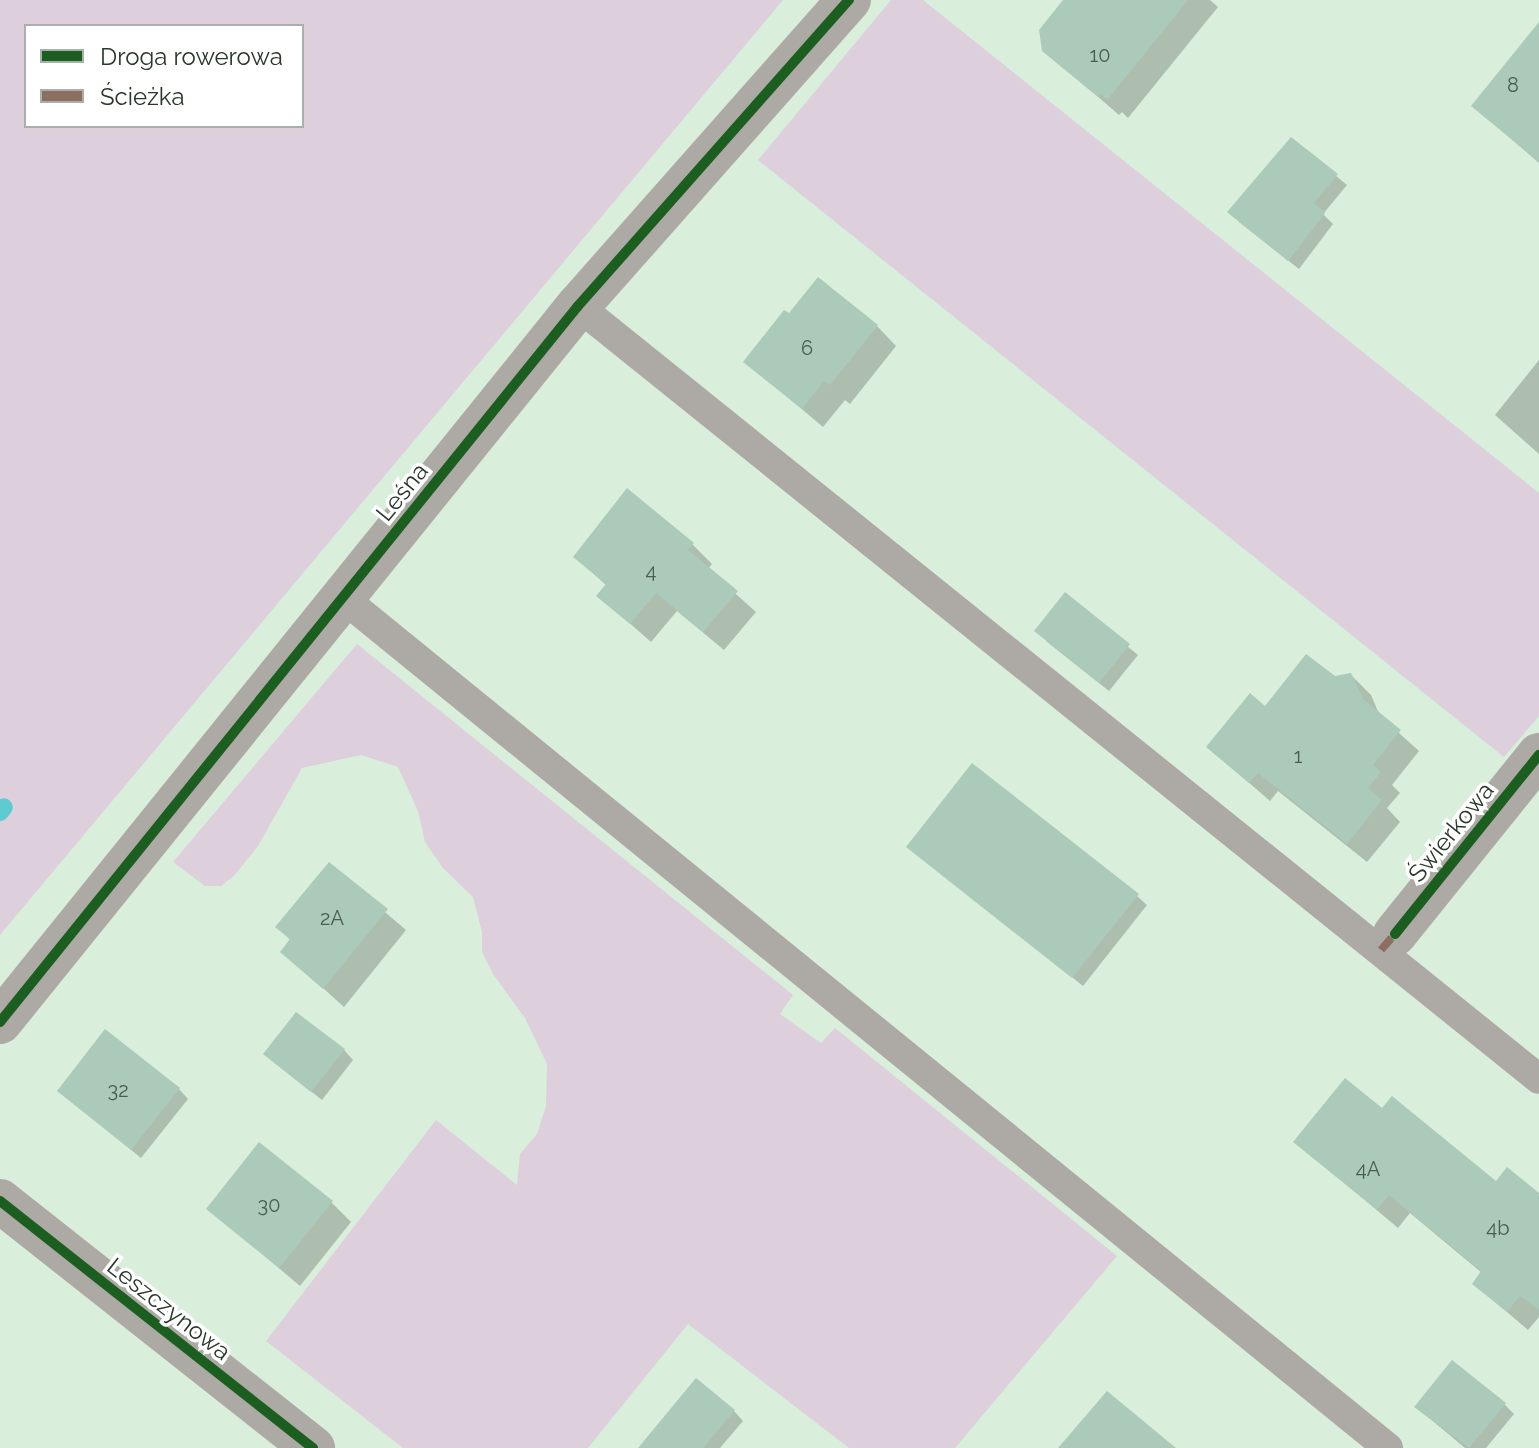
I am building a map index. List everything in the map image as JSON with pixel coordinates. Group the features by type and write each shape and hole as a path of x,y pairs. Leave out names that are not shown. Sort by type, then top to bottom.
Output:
{"street":[{"name":"Leśna","path":"0,1022 578,306 849,0"},
{"name":"Świerkowa","path":"1395,934 1539,755"},
{"name":"Leszczynowa","path":"0,1201 313,1448"}],"lane":[{"path":"578,306 1539,1079"},
{"path":"343,598 1388,1448"}],"shaded area":[{"path":"0,0 783,0 0,935"},
{"path":"891,0 923,0 1539,493 1539,716 1504,757 758,160"},
{"path":"357,644 793,995 780,1014 821,1043 835,1028 1117,1256 955,1448 849,1448 688,1324 588,1448 403,1448 266,1341 436,1120 517,1185 520,1154 537,1134 546,1106 547,1064 525,1018 493,974 482,952 482,932 473,897 443,868 425,842 418,811 398,767 361,755 302,768 258,846 234,876 221,886 205,886 173,862"}],"building":[{"path":"1063,0 1188,0 1107,100 1101,94 1098,97 1042,51 1039,30"},
{"path":"1539,22 1539,162 1471,106"},
{"path":"1291,137 1338,174 1314,203 1325,213 1288,261 1227,212"},
{"path":"818,277 878,325 830,385 824,381 802,409 743,362 784,310 789,313"},
{"path":"627,488 694,543 688,550 738,591 703,632 656,593 630,624 596,596 606,584 573,557"},
{"path":"1065,592 1130,644 1099,683 1034,631"},
{"path":"1306,654 1335,676 1351,673 1363,699 1401,730 1373,765 1381,772 1368,788 1382,800 1347,844 1258,773 1249,783 1206,747 1250,693 1265,706"},
{"path":"972,763 1139,894 1072,978 906,847"},
{"path":"329,862 388,909 323,989 280,952 290,939 275,927"},
{"path":"296,1012 345,1049 311,1092 263,1054"},
{"path":"105,1029 180,1088 131,1150 57,1091"},
{"path":"1345,1078 1382,1108 1392,1096 1496,1181 1507,1167 1539,1193 1539,1310 1520,1296 1507,1312 1472,1284 1481,1271 1389,1195 1377,1210 1293,1142"},
{"path":"259,1142 333,1201 279,1268 206,1209"},
{"path":"1452,1360 1506,1403 1469,1448 1414,1407"},
{"path":"696,1378 735,1410 703,1448 638,1448"},
{"path":"1107,1391 1176,1448 1058,1448"}],"waterway":[{"path":"0,812 4,807"}],"marked path":[{"path":"1381,950 1395,934"}],"cycle path":[{"path":"0,1022 578,306 849,0"},
{"path":"1395,934 1539,755"},
{"path":"0,1201 313,1448"}]}
